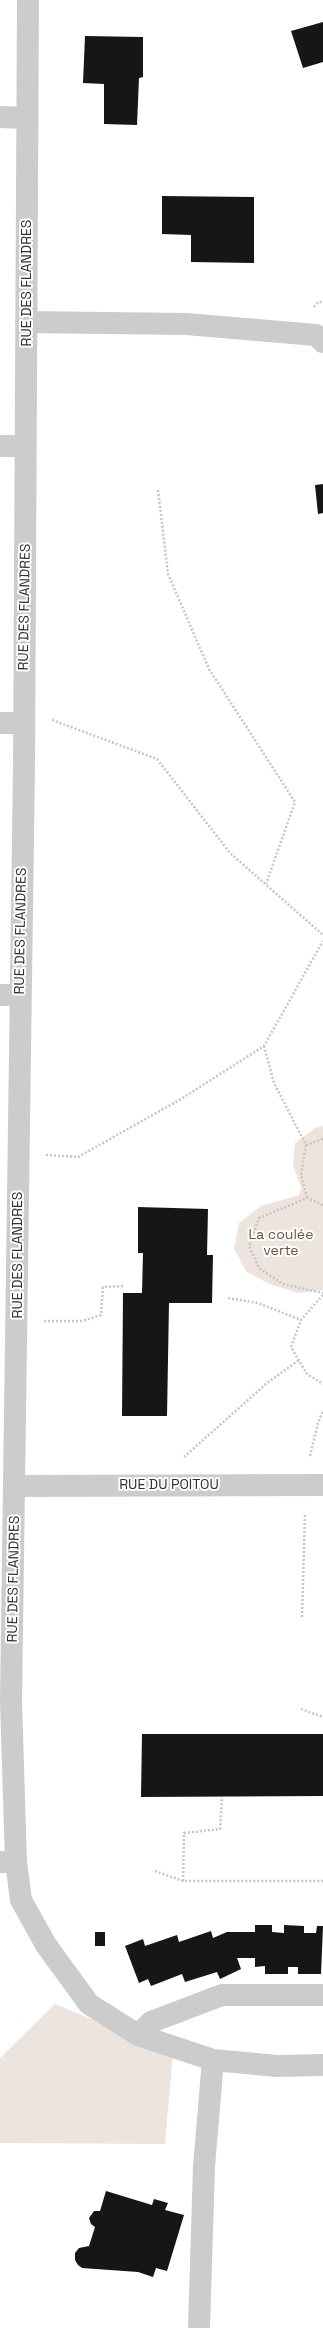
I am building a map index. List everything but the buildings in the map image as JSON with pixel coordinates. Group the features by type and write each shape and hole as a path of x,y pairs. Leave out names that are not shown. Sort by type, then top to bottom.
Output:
{"street":[{"name":"RUE DES FLANDRES","path":"28,0 23,723 10,995 19,1153 9,1269 8,1391 16,1486 8,1862 21,1900 46,1945 89,2004 138,2035 213,2060 277,2066 323,2065"},
{"path":"0,117 27,118"},
{"path":"26,322 186,324 316,335 323,342"},
{"path":"0,446 25,446"},
{"path":"0,723 23,723"},
{"name":"RUE DU POITOU","path":"16,1486 313,1485"},
{"path":"138,2035 152,2022 222,1995 323,1995"},
{"path":"199,2328 204,2166 213,2060"}],"path":[{"path":"158,490 168,574 206,662 295,802 266,884"},
{"path":"23,723 54,720 157,759 230,853 323,935"},
{"path":"19,1153 78,1157 181,1099 264,1046 323,941"},
{"path":"264,1046 274,1083 306,1145 301,1175 307,1198"},
{"path":"306,1145 323,1139"},
{"path":"323,1205 307,1198 259,1218 249,1246 259,1268 283,1284 323,1294 301,1320 292,1347 307,1374 323,1384"},
{"path":"37,1321 82,1321 101,1315 102,1287 124,1286"},
{"path":"228,1298 258,1303 301,1320"},
{"path":"153,1485 267,1383 299,1360"},
{"path":"313,1485 318,1423 323,1411"},
{"path":"302,1617 305,1516"},
{"path":"302,1708 323,1717"},
{"path":"183,1881 184,1832 220,1829 222,1796"},
{"path":"155,1871 183,1881 323,1881"}],"green space":[{"name":"La coulée verte","path":"323,1126 323,1290 298,1293 269,1284 246,1271 234,1249 239,1223 261,1206 299,1195 301,1187 293,1165 295,1143 315,1128"},
{"path":"55,2004 173,2053 165,2144 0,2143 0,2058"}]}
